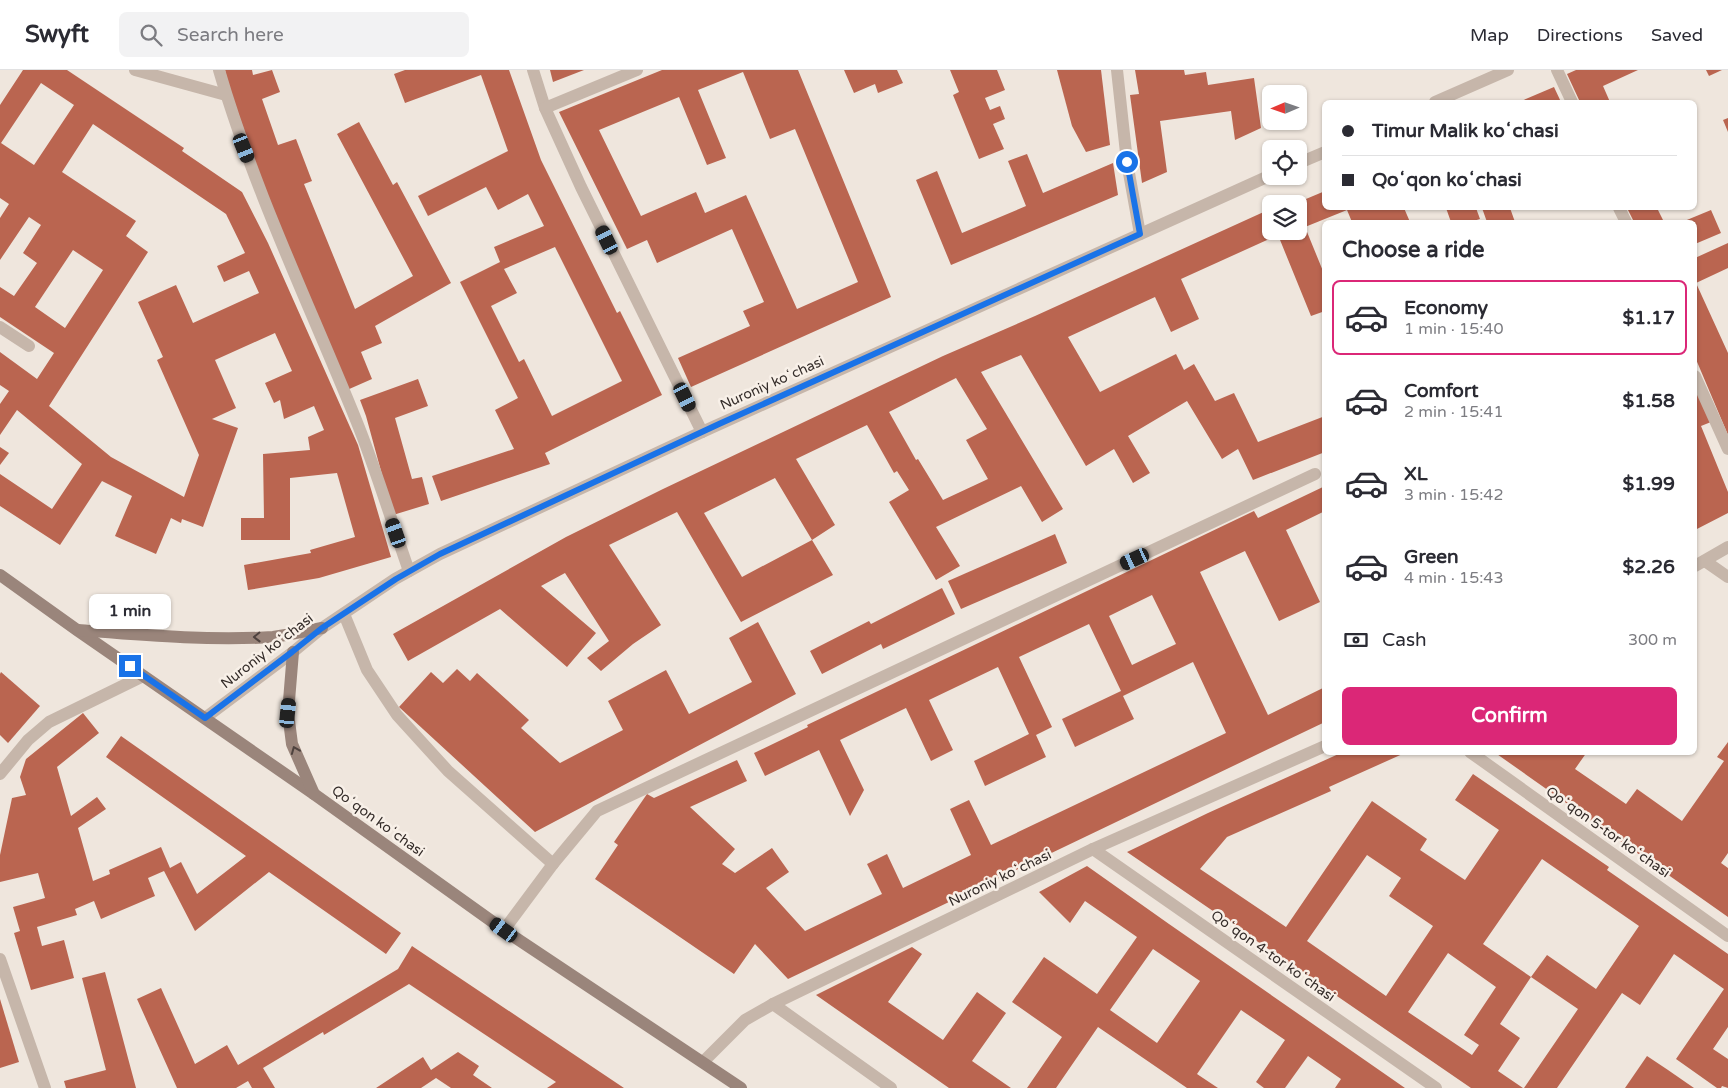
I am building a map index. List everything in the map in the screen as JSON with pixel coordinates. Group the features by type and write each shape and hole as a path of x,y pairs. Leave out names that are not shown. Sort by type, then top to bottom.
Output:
{"main road":[{"name":"Qoʻqon koʻchasi","path":"0,575 314,794 504,930 741,1088"},
{"path":"77,630 160,636 274,637 322,628"},
{"path":"292,652 288,713 292,744 314,794"}],"street":[{"path":"135,70 226,95"},
{"path":"219,70 237,129 281,241 357,422 409,570"},
{"path":"534,70 545,108 581,187 702,432"},
{"path":"545,108 637,70"},
{"path":"1117,70 1127,162 1140,234"},
{"path":"1440,100 1508,70"},
{"path":"1557,70 1571,100"},
{"path":"1307,160 1322,153"},
{"name":"Nuroniy koʻchasi","path":"205,718 322,628 409,570 440,554 702,432 1262,180"},
{"path":"0,327 28,346"},
{"path":"1697,380 1728,449"},
{"path":"504,930 553,864 597,811 1315,474"},
{"path":"1700,563 1728,547"},
{"path":"1700,563 1728,577"},
{"path":"344,614 367,670 397,715 448,771 553,864"},
{"path":"0,774 28,740 49,722 143,676"},
{"name":"Nuroniy koʻchasi","path":"704,1062 745,1020 773,1004 1093,849 1322,747"},
{"name":"Qoʻqon 5-tor koʻchasi","path":"1474,755 1728,936"},
{"name":"Qoʻqon 4-tor koʻchasi","path":"1093,849 1436,1088"},
{"path":"0,960 44,1088"},
{"path":"773,1004 891,1088"}],"building":[{"path":"23,70 67,70 184,148 182,151 242,192 268,243 358,445 391,557 319,578 248,590 244,565 311,553 310,550 355,537 337,473 290,478 290,540 241,540 241,518 264,518 263,454 310,450 308,437 324,430 314,406 284,419 280,400 274,403 265,383 292,371 275,333 215,360 236,408 212,419 238,428 203,527 182,519 181,523 171,518 156,554 115,536 132,496 102,481 60,545 0,506 0,474 52,509 82,464 17,410 0,435 0,404 9,391 0,385 0,352 37,379 54,353 0,317 0,287 14,296 37,263 23,253 41,225 29,217 0,260 0,218 9,204 0,198 0,105","holes":["41,83 74,105 34,165 1,143","93,124 226,214 245,253 217,266 224,282 249,271 259,293 193,323 176,285 138,302 163,357 157,360 199,455 184,497 111,457 49,406 148,252 126,236 136,221 62,172","73,250 103,270 65,328 35,307"]},
{"path":"225,70 252,70 253,75 272,70 280,92 262,99 278,145 296,139 312,181 304,184 355,309 413,276 337,134 359,122 393,185 397,182 451,283 375,326 382,343 361,352 372,379 347,390 259,175"},
{"path":"405,70 509,70 541,160 617,313 620,311 662,395 545,453 550,464 441,501 432,476 514,449 495,410 518,398 460,282 500,262 494,247 544,226 528,194 498,210 486,187 428,216 418,196 508,151 481,75 405,103 394,74","holes":["555,247 622,381 552,416 524,359 519,362 491,306 517,293 504,269"]},
{"path":"550,70 584,70 553,82"},
{"path":"662,70 798,70 891,297 691,387 678,358 750,326 743,311 764,302 732,229 657,263 647,240 627,249 559,112","holes":["743,72 770,139 795,129 858,282 797,309 746,195 705,213 696,192 641,216 599,130 679,97 707,165 726,158 698,90"]},
{"path":"844,70 897,70 903,83 878,93 875,84 854,93"},
{"path":"950,70 997,70 1005,90 985,98 990,110 1000,106 1005,119 993,124 1004,149 979,159 953,95 959,92"},
{"path":"1057,70 1101,70 1110,145 1086,152 1072,126"},
{"path":"1135,70 1184,70 1185,75 1206,72 1208,85 1254,78 1261,128 1235,140 1231,111 1160,121 1167,172 1142,183 1130,95 1139,94"},
{"path":"1576,70 1638,70 1603,86 1609,100 1579,100 1567,74"},
{"path":"1706,70 1722,70 1709,76"},
{"path":"1554,87 1560,100 1524,100"},
{"path":"1728,118 1728,132 1723,120"},
{"path":"1027,154 1043,193 1113,163 1118,195 951,265 916,180 937,171 962,233 1026,206 1008,161"},
{"path":"1322,192 1322,210 1347,210 1307,226 1307,199"},
{"path":"1347,210 1405,210 1409,220 1351,220"},
{"path":"1447,210 1477,210 1480,219 1477,220 1450,220"},
{"path":"1483,210 1511,210 1514,220 1486,220"},
{"path":"1628,210 1658,210 1663,220 1633,220"},
{"path":"1711,210 1721,233 1697,243 1697,220 1687,220"},
{"path":"1262,213 1262,240 1267,240 1181,279 1199,319 1171,332 1155,297 1068,337 1100,392 1176,354 1184,370 1194,364 1215,401 1234,393 1258,442 1322,417 1322,453 1253,480 1238,449 1222,459 1187,401 1128,436 1150,473 1133,483 1114,449 1086,466 1021,355 981,372 1063,509 1042,522 1021,486 936,527 960,566 936,580 889,502 909,490 897,471 894,473 867,425 796,459 835,525 812,540 833,575 741,622 677,512 609,545 661,625 633,644 601,671 587,658 609,641 565,573 541,586 596,633 567,667 500,609 408,661 393,634 566,537 943,356","holes":["956,378 987,429 966,440 988,479 943,500 918,459 916,460 889,412","775,478 812,540 742,577 704,513"]},
{"path":"1307,232 1322,269 1322,312 1311,316 1280,240 1307,240"},
{"path":"1728,243 1728,268 1697,283 1697,257"},
{"path":"1697,285 1728,353 1728,435 1697,362"},
{"path":"418,379 428,406 395,418 412,479 422,477 429,504 393,515 360,400"},
{"path":"1697,389 1711,422 1701,426 1728,492 1728,513 1697,529"},
{"path":"0,447 9,453 0,465"},
{"path":"1322,487 1322,512 1286,530 1320,602 1279,621 1245,551 1200,572 1268,715 1322,688 1322,723 788,979 755,944 734,974 595,879 618,845 614,842 647,794 654,798 737,760 747,781 690,807 735,849 722,864 735,873 772,848 789,872 766,888 805,931 882,894 867,864 887,854 903,888 971,855 950,809 969,800 991,845 1226,733 1193,662 1123,696 1134,719 1075,747 1062,719 1121,691 1089,624 1019,657 1052,727 1036,735 1046,757 985,786 974,761 1029,734 998,667 929,700 953,750 931,761 906,708 840,740 864,790 850,816 819,750 765,776 754,753 808,727 807,725 1254,511 1258,518","holes":["1152,595 1176,644 1132,665 1109,616"]},
{"path":"1055,534 1067,563 961,609 948,581"},
{"path":"942,588 955,614 883,649 881,644 822,674 810,651 869,621 871,624"},
{"path":"758,622 796,694 535,832 399,707 431,672 443,683 457,669 470,681 477,673 529,720 521,728 560,763 623,730 608,701 666,670 689,714 752,682 729,638"},
{"path":"1,672 40,706 8,743 0,735"},
{"path":"83,713 99,733 57,767 71,816 97,797 106,809 78,828 93,881 110,874 109,870 161,847 170,868 181,862 197,894 246,856 106,757 121,736 401,933 386,954 269,872 195,931 164,871 148,878 155,896 101,919 94,901 75,909 77,915 37,927 42,946 64,940 74,978 31,990 14,933 20,931 13,907 45,898 38,873 0,882 0,855 12,798 26,795 20,777 26,759"},
{"path":"1728,742 1728,853 1721,863 1728,868 1728,917 1498,755 1585,755 1575,769 1626,804 1637,789 1682,821 1724,761 1717,757"},
{"path":"1336,755 1400,755 1329,787 1331,791 1227,837 1200,869 1286,927 1372,801 1427,839 1420,850 1465,880 1499,830 1455,800 1473,774 1609,867 1607,870 1728,954 1728,1027 1713,1049 1728,1059 1728,1088 1722,1086 1717,1088 1676,1059 1724,989 1674,954 1640,1005 1622,993 1557,1088 1524,1088 1578,1009 1531,977 1500,1024 1520,1038 1498,1071 1523,1088 1471,1088 1127,852","holes":["1367,855 1401,878 1389,896 1433,926 1386,996 1307,941","1542,859 1639,926 1596,989 1547,955 1531,977 1483,944","1448,953 1496,987 1464,1035 1479,1045 1472,1055 1408,1012"]},
{"path":"1087,866 1405,1088 1335,1088 1341,1079 1308,1056 1285,1088 1264,1088 1256,1082 1285,1040 1241,1010 1197,1074 1218,1088 1187,1088 1098,1027 1056,1088 1027,1088 1062,1037 1012,1002 1044,957 1097,994 1137,937 1085,901 1070,923 1039,892","holes":["1153,949 1200,981 1157,1043 1110,1010"]},
{"path":"412,946 624,1088 547,1088 556,1082 409,984 324,1035 323,1032 263,1068 275,1088 252,1088 248,1081 236,1088 177,1088 137,999 161,988 195,1064 227,1045 238,1065 398,969"},
{"path":"912,947 922,954 888,1002 943,1040 977,992 1006,1013 972,1061 1011,1088 949,1088 816,995"},
{"path":"105,972 136,1088 66,1088 64,1081 106,1070 82,978"},
{"path":"0,999 19,1062 0,1068"},
{"path":"458,1052 479,1066 473,1075 492,1088 451,1088 436,1078 421,1088 376,1088 423,1057 431,1070"},
{"path":"1647,1056 1668,1070 1694,1088 1625,1088"}],"route":[{"path":"130,666 205,718 322,628 409,570 719,424 1140,234 1127,162"}]}
